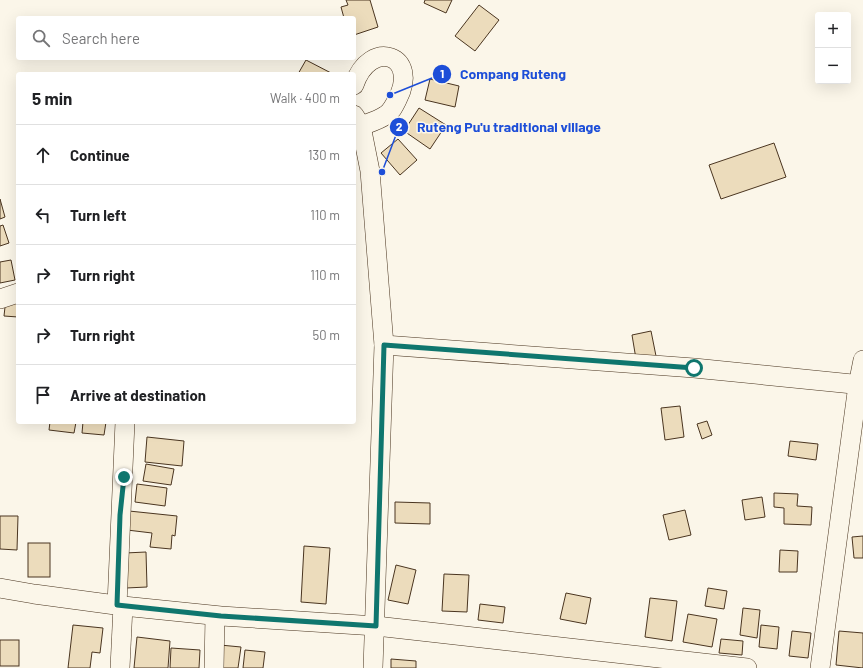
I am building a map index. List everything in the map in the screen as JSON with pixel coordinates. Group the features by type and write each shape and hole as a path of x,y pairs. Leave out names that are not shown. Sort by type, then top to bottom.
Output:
{"street":[{"path":"356,81 366,63 376,58 390,56 397,60 401,66 403,87 390,112 383,118 357,120 370,171 384,345 374,668"},
{"path":"0,299 16,294"},
{"path":"384,345 694,368 860,385"},
{"path":"820,668 863,360"},
{"path":"120,668 120,606 125,424"},
{"path":"0,588 120,606 215,616 376,626 747,668"},
{"path":"214,668 215,616"}],"building":[{"path":"346,0 370,0 378,27 356,34 356,16 343,16 341,7 348,5"},
{"path":"425,0 452,0 446,13 424,3"},
{"path":"479,5 499,20 475,51 455,36"},
{"path":"306,60 329,72 299,72"},
{"path":"430,79 459,86 455,107 425,100"},
{"path":"419,108 446,125 430,149 404,131"},
{"path":"398,139 417,160 400,175 381,153"},
{"path":"774,143 786,177 721,199 709,165"},
{"path":"0,199 5,217 0,219"},
{"path":"3,225 9,243 0,246 0,226"},
{"path":"11,260 15,280 0,283 0,262"},
{"path":"6,298 16,299 16,317 4,316"},
{"path":"651,331 656,356 636,359 632,335"},
{"path":"680,406 684,437 665,440 661,408"},
{"path":"707,421 712,435 702,439 697,424"},
{"path":"50,424 76,424 74,433 49,430"},
{"path":"83,424 106,424 104,435 82,433"},
{"path":"147,437 184,441 182,466 145,462"},
{"path":"790,441 818,444 816,460 788,456"},
{"path":"146,464 174,469 171,485 143,481"},
{"path":"137,484 167,488 165,506 135,502"},
{"path":"774,493 798,494 797,506 812,507 811,525 784,524 784,508 774,507"},
{"path":"762,497 765,517 745,520 742,500"},
{"path":"395,502 430,503 430,524 395,523"},
{"path":"685,510 691,535 669,540 663,515"},
{"path":"129,511 177,516 175,536 172,535 171,549 150,547 152,533 127,530"},
{"path":"0,516 18,516 17,550 0,549"},
{"path":"863,536 863,558 854,558 852,537"},
{"path":"28,543 50,543 50,577 28,577"},
{"path":"304,546 330,548 326,604 301,602"},
{"path":"780,550 798,551 797,572 779,572"},
{"path":"146,552 147,587 126,588 125,553"},
{"path":"396,565 416,570 408,604 388,600"},
{"path":"444,574 469,575 467,612 442,611"},
{"path":"708,588 727,591 724,609 705,606"},
{"path":"566,593 591,598 586,624 560,619"},
{"path":"650,598 677,601 672,641 645,637"},
{"path":"480,604 505,607 503,623 478,620"},
{"path":"743,608 760,610 757,638 740,635"},
{"path":"688,614 717,619 712,647 683,642"},
{"path":"73,625 103,628 100,653 92,652 90,668 68,668"},
{"path":"761,625 779,627 777,649 759,647"},
{"path":"792,631 811,633 808,658 789,656"},
{"path":"839,631 863,633 863,668 836,665"},
{"path":"137,637 170,641 168,668 134,668"},
{"path":"721,639 743,641 742,655 719,653"},
{"path":"0,640 19,640 19,666 0,666"},
{"path":"220,645 241,647 238,668 218,668"},
{"path":"171,648 200,650 199,668 170,668"},
{"path":"245,650 265,652 263,668 243,668"},
{"path":"391,659 416,661 416,668 391,668"}],"place":[{"name":"Compang Ruteng","path":"390,95"},
{"name":"Ruteng Pu'u traditional village","path":"382,172"}],"route":[{"path":"124,477 120,515 117,605 221,616 376,626 384,345 694,368"}]}
